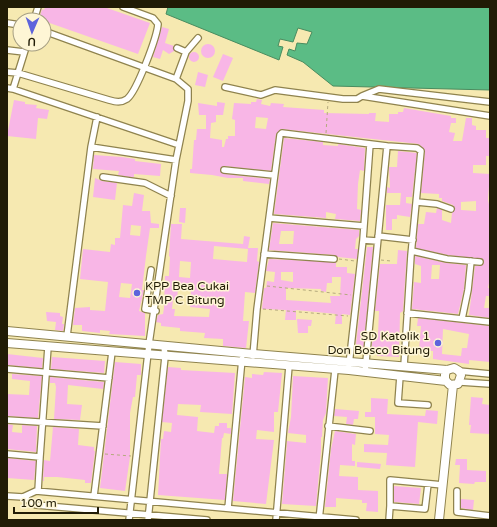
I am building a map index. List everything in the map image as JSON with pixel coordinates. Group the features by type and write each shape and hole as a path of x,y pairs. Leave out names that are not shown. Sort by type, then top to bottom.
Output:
{"highway":[{"path":"7,330 164,345 253,358 349,362 447,370 454,368 459,371 461,378 453,383 349,370 289,366 253,358"},
{"path":"7,343 165,357 242,357"},
{"path":"447,370 444,377 453,383"},
{"path":"439,520 453,383"}],"street":[{"path":"7,72 18,73 118,102 127,98 138,82 158,24 153,18 123,7"},
{"path":"52,34 176,79 186,86 189,95 176,160 156,311 149,344 149,355 129,517"},
{"path":"176,79 186,52 198,38"},
{"path":"177,48 186,52"},
{"path":"24,52 18,73 10,89 179,145"},
{"path":"225,87 260,95 267,91 275,90 354,100 379,88 490,102"},
{"path":"362,96 490,116"},
{"path":"67,336 91,147 97,117"},
{"path":"253,358 257,309 274,175 281,133 307,136 318,139 326,138 420,149 404,366"},
{"path":"349,370 363,240 370,144"},
{"path":"366,372 365,363 387,146"},
{"path":"91,147 176,160"},
{"path":"224,170 274,175"},
{"path":"103,177 145,183 171,196"},
{"path":"417,202 437,204 451,209"},
{"path":"269,218 364,226"},
{"path":"363,240 378,238 413,240"},
{"path":"412,251 441,258 480,262"},
{"path":"264,254 334,259"},
{"path":"462,319 468,290 471,260"},
{"path":"151,270 145,309 156,311"},
{"path":"407,313 490,322"},
{"path":"148,518 165,357 164,345"},
{"path":"38,492 48,347"},
{"path":"94,496 104,426 112,352"},
{"path":"228,508 242,357"},
{"path":"276,520 289,366"},
{"path":"7,369 109,378"},
{"path":"319,518 335,370"},
{"path":"459,371 490,374"},
{"path":"400,376 398,404 428,405"},
{"path":"453,383 490,384"},
{"path":"7,420 104,426"},
{"path":"328,426 370,431"},
{"path":"7,454 40,457"},
{"path":"389,520 390,480 443,486"},
{"path":"390,506 425,509 428,484"},
{"path":"458,491 456,509 459,514 490,516"},
{"path":"7,496 23,497 38,492 276,512 319,518 356,520"},
{"path":"23,497 36,506 129,517 207,520"}],"path":[{"path":"326,138 328,97"},
{"path":"334,259 360,262"},
{"path":"376,260 391,261"},
{"path":"260,286 356,296"},
{"path":"257,309 354,316"},
{"path":"100,454 136,456"}],"shaded area":[{"path":"168,7 490,7 490,90 333,86 303,62 287,55 289,49 295,51 297,43 307,44 312,32 298,28 293,42 280,39 278,46 283,47 279,60 166,14"}],"building":[{"path":"45,7 104,7 150,23 138,54 52,24 52,12 41,12 42,9 44,10"},
{"path":"162,27 169,29 165,43 174,46 174,51 169,54 163,50 160,59 153,57"},
{"path":"208,44 213,46 215,51 213,56 208,58 203,56 201,51 203,46"},
{"path":"192,52 196,52 198,53 198,61 192,62 189,59 189,55"},
{"path":"223,54 233,58 223,81 213,77"},
{"path":"198,72 208,75 205,87 195,85"},
{"path":"257,99 262,100 261,104 270,106 271,103 284,104 283,107 324,110 324,113 376,113 375,121 389,122 389,114 398,114 398,112 403,112 404,108 451,116 451,118 456,118 456,123 451,123 449,132 455,133 453,141 462,141 466,118 472,118 472,125 476,126 476,130 486,130 486,138 490,138 490,156 486,156 486,165 473,165 473,173 490,174 488,199 490,210 490,278 488,288 490,288 490,296 486,296 484,308 490,308 490,318 469,315 475,266 483,265 483,259 448,255 416,248 418,224 424,224 426,212 436,213 437,208 442,210 442,220 451,223 452,213 455,209 453,205 442,201 442,198 439,198 439,194 421,193 425,151 419,144 281,129 276,134 271,171 224,166 220,169 224,174 270,179 269,184 243,181 243,178 228,178 190,173 190,169 192,169 194,140 196,140 197,129 206,129 206,115 199,115 198,103 217,106 217,102 225,103 223,115 216,115 216,122 211,123 210,138 222,140 222,147 224,147 228,136 235,136 235,120 232,119 234,103 251,104 251,102 256,102","holes":["256,117 268,118 266,129 255,128","476,201 476,211 461,210 461,202"]},
{"path":"14,100 25,102 25,104 37,105 36,108 49,110 47,119 38,118 36,139 7,136"},
{"path":"284,138 323,142 323,145 338,146 338,144 365,148 364,171 360,170 358,184 357,209 361,210 360,221 335,219 336,214 326,212 326,218 274,214"},
{"path":"398,151 417,153 412,197 406,197 406,203 412,204 410,217 397,215 397,219 392,219 392,230 386,230 386,205 400,205 401,193 387,193 387,187 390,188 389,167 397,167"},
{"path":"94,155 122,157 135,159 135,161 161,164 160,176 134,174 134,177 130,177 118,175 119,171 93,169"},
{"path":"95,178 102,181 117,183 115,200 93,197"},
{"path":"134,193 144,195 142,211 150,211 151,223 159,224 159,228 150,228 142,290 144,290 139,311 145,313 145,336 109,334 110,331 100,330 100,333 82,331 82,325 73,325 75,308 90,307 90,310 105,311 108,282 80,279 83,249 110,252 111,244 115,245 115,238 120,238 123,205 132,206","holes":["131,225 141,226 140,236 130,235","121,283 132,284 130,298 119,297"]},
{"path":"180,208 186,208 185,223 179,222"},
{"path":"273,223 359,230 359,236 356,239 355,249 358,249 357,259 338,257 334,255 269,250","holes":["281,231 294,231 293,244 279,244"]},
{"path":"171,224 182,224 181,239 243,244 244,236 250,237 248,248 258,248 257,261 259,262 255,293 245,292 243,321 249,321 246,348 223,346 223,339 204,338 205,333 180,331 180,328 161,326 161,323 156,322 158,315 163,314 165,276 169,276","holes":["214,246 248,249 247,262 213,259","180,261 191,262 190,278 179,277","178,288 191,289 190,307 210,309 209,317 174,316 175,309 172,309 173,300 177,300"]},
{"path":"367,247 373,247 363,353 355,353"},
{"path":"398,250 407,251 403,311 400,313 399,357 377,356 378,350 371,350 373,338 376,338 376,334 378,334 379,311 375,311 380,264 397,264"},
{"path":"415,256 446,263 466,265 464,289 458,314 412,309 414,282 421,283 421,266 415,264","holes":["432,265 440,265 439,279 431,279"]},
{"path":"269,259 336,262 336,267 347,267 347,273 355,274 350,315 342,314 342,324 335,324 336,314 296,310 296,320 285,320 286,310 262,309 264,288 266,288 267,281 274,282 275,272 266,271","holes":["281,272 293,272 293,282 281,280","332,277 341,277 340,296 330,296 331,303 286,300 286,288 321,289 321,291 326,292 327,283 332,283"]},
{"path":"46,312 60,313 60,316 63,317 63,331 55,330 56,322 47,321"},
{"path":"418,318 490,326 490,362 469,360 469,364 433,359 433,351 419,350 421,326 417,326","holes":["443,329 469,334 467,348 462,348 461,356 442,354"]},
{"path":"297,319 312,320 311,326 308,326 308,333 298,333"},
{"path":"7,354 43,358 42,368 7,365"},
{"path":"52,357 105,361 104,373 51,369"},
{"path":"115,362 141,364 141,375 137,375 135,397 133,397 130,413 130,457 125,491 100,488"},
{"path":"168,367 181,368 181,370 235,373 232,414 200,412 201,405 178,404 177,415 198,417 197,431 214,433 215,426 219,426 219,423 227,423 227,428 231,428 231,434 224,433 222,438 219,474 227,474 225,500 158,495 161,439 163,439 164,431 171,432 172,423 162,422"},
{"path":"264,372 282,373 278,412 274,412 274,432 257,430 256,439 274,440 266,504 233,501 245,377 252,378 252,374 263,375"},
{"path":"12,374 42,376 38,418 7,416 7,394 29,395 30,381 12,379"},
{"path":"293,376 328,378 326,413 323,420 321,437 316,506 282,504 287,441 306,443 306,435 288,433 291,417"},
{"path":"50,377 104,382 103,389 68,385 67,404 82,405 80,420 54,419 56,387 55,383 50,383"},
{"path":"471,397 483,398 482,404 490,405 490,434 470,433 471,425 469,425"},
{"path":"371,398 388,399 387,414 425,416 426,410 438,411 437,424 418,422 415,467 386,465 387,453 364,452 364,444 388,445 389,435 375,434 375,417 365,417 365,412 371,412"},
{"path":"335,409 359,411 358,419 354,419 353,425 346,424 347,417 334,416"},
{"path":"7,424 13,425 12,432 22,433 22,425 37,426 36,452 7,449"},
{"path":"53,427 79,429 78,445 94,447 95,451 91,483 85,483 85,480 57,477 44,477 43,481 44,460 50,461"},
{"path":"335,431 356,434 355,445 352,444 352,461 355,461 355,466 340,465 339,476 358,477 358,490 378,491 378,512 366,511 367,503 362,503 362,500 336,498 336,507 325,507 331,449"},
{"path":"7,458 36,461 34,480 7,478"},
{"path":"456,459 467,459 467,470 486,471 486,482 475,482 474,484 459,483 460,465 455,465"},
{"path":"357,462 381,464 380,469 357,467"},
{"path":"394,486 421,488 419,504 394,502"},
{"path":"461,499 474,500 473,510 461,508"}],"place":[{"name":"KPP Bea Cukai TMP C Bitung","path":"137,293"},
{"name":"SD Katolik 1 Don Bosco Bitung","path":"438,343"}]}
